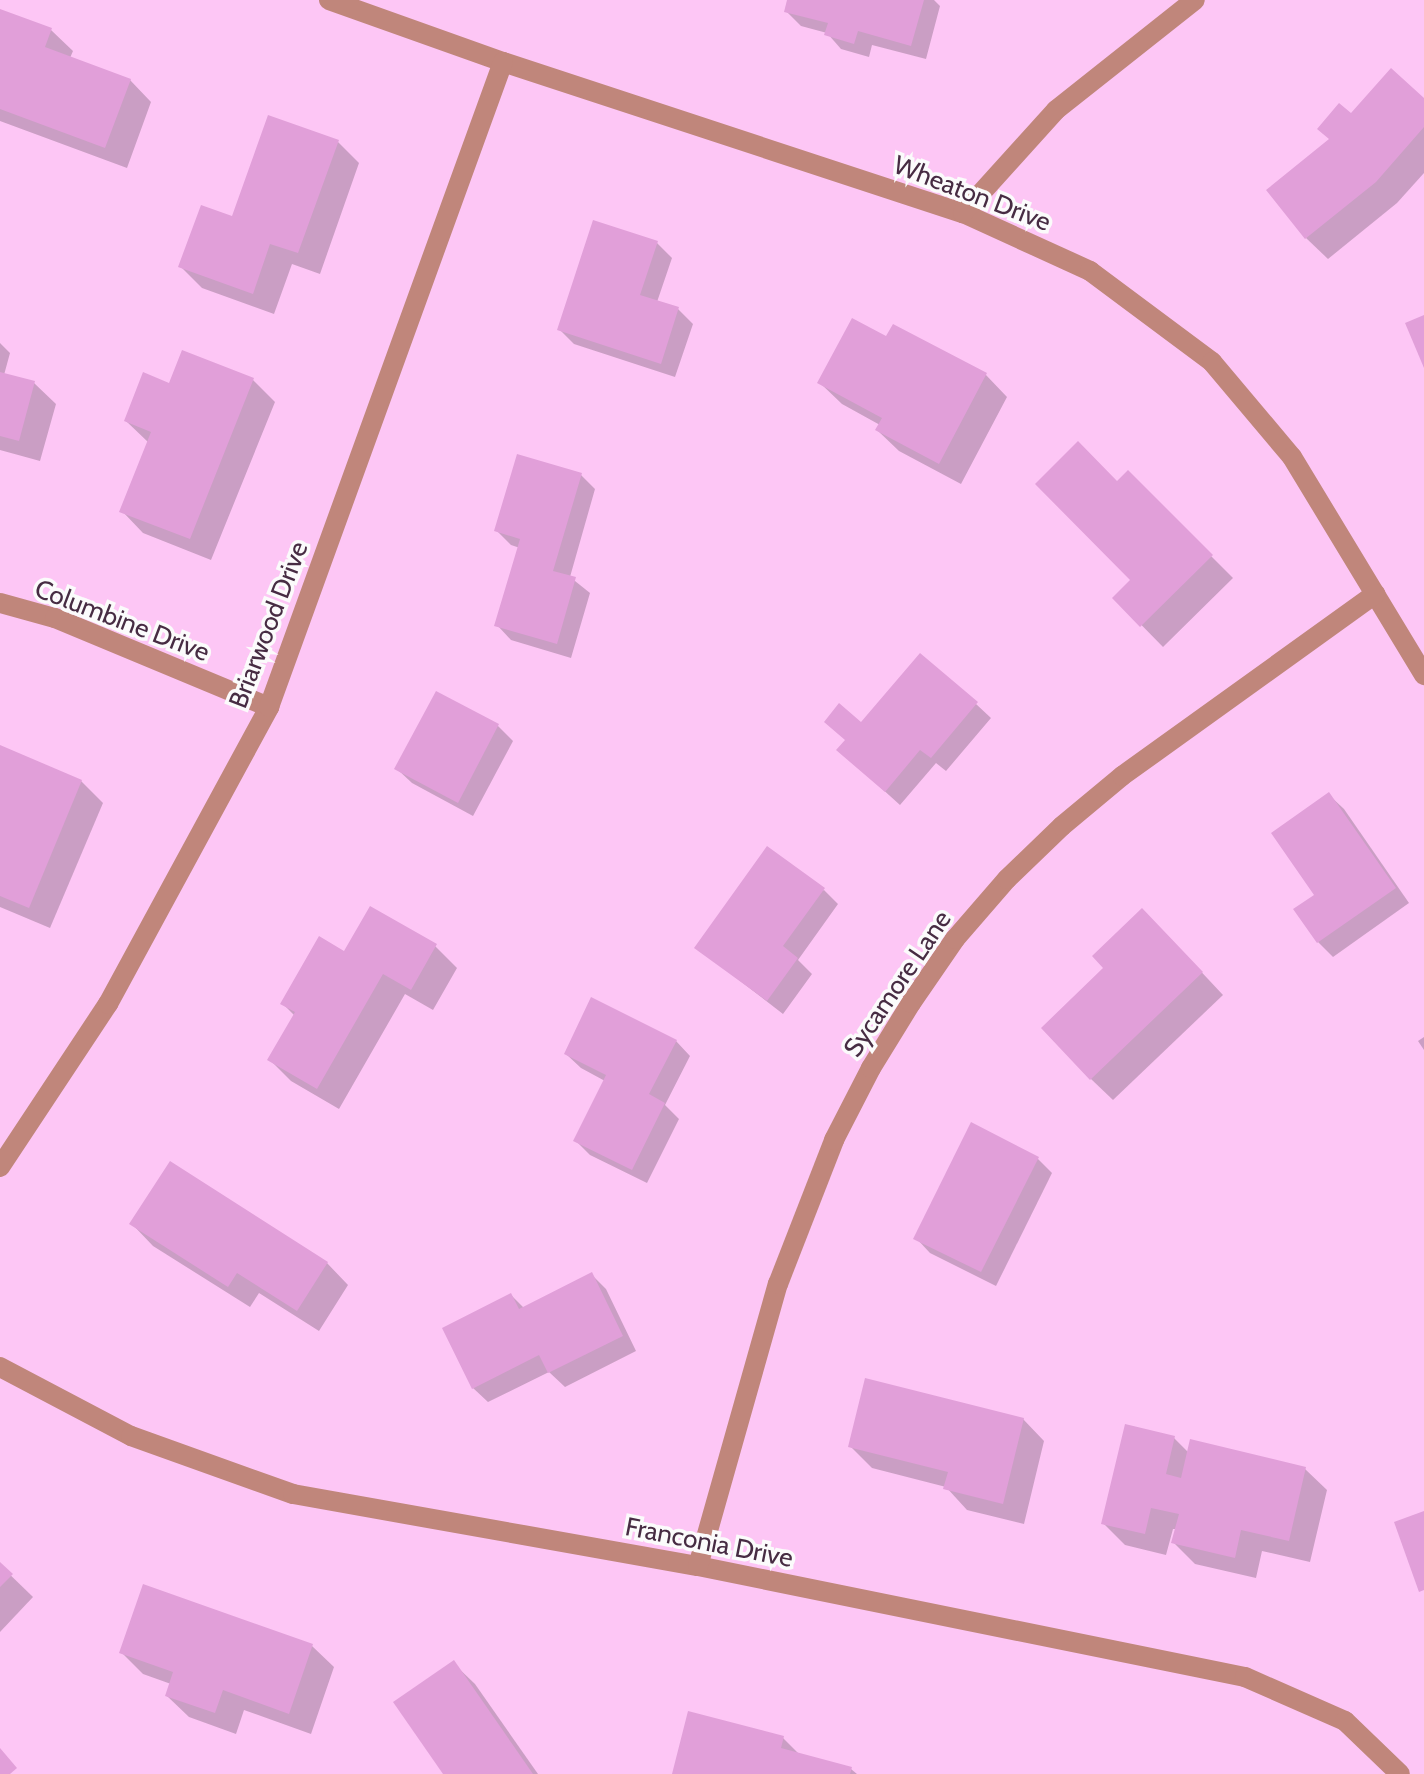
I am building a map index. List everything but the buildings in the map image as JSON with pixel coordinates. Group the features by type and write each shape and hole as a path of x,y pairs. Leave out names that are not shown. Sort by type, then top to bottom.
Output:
{"street":[{"name":"Wheaton Drive","path":"329,0 503,62 963,213 1090,271 1212,362 1292,457 1424,675"},
{"path":"963,213 1056,110 1195,0"},
{"name":"Briarwood Drive","path":"0,1167 108,1004 269,707 503,62"},
{"name":"Sycamore Lane","path":"698,1566 778,1284 834,1140 871,1068 955,939 1007,879 1062,826 1122,776 1375,594"},
{"name":"Columbine Drive","path":"0,603 55,618 269,707"},
{"name":"Franconia Drive","path":"0,1367 131,1436 293,1494 698,1566 1245,1677 1345,1721 1400,1774"}]}
